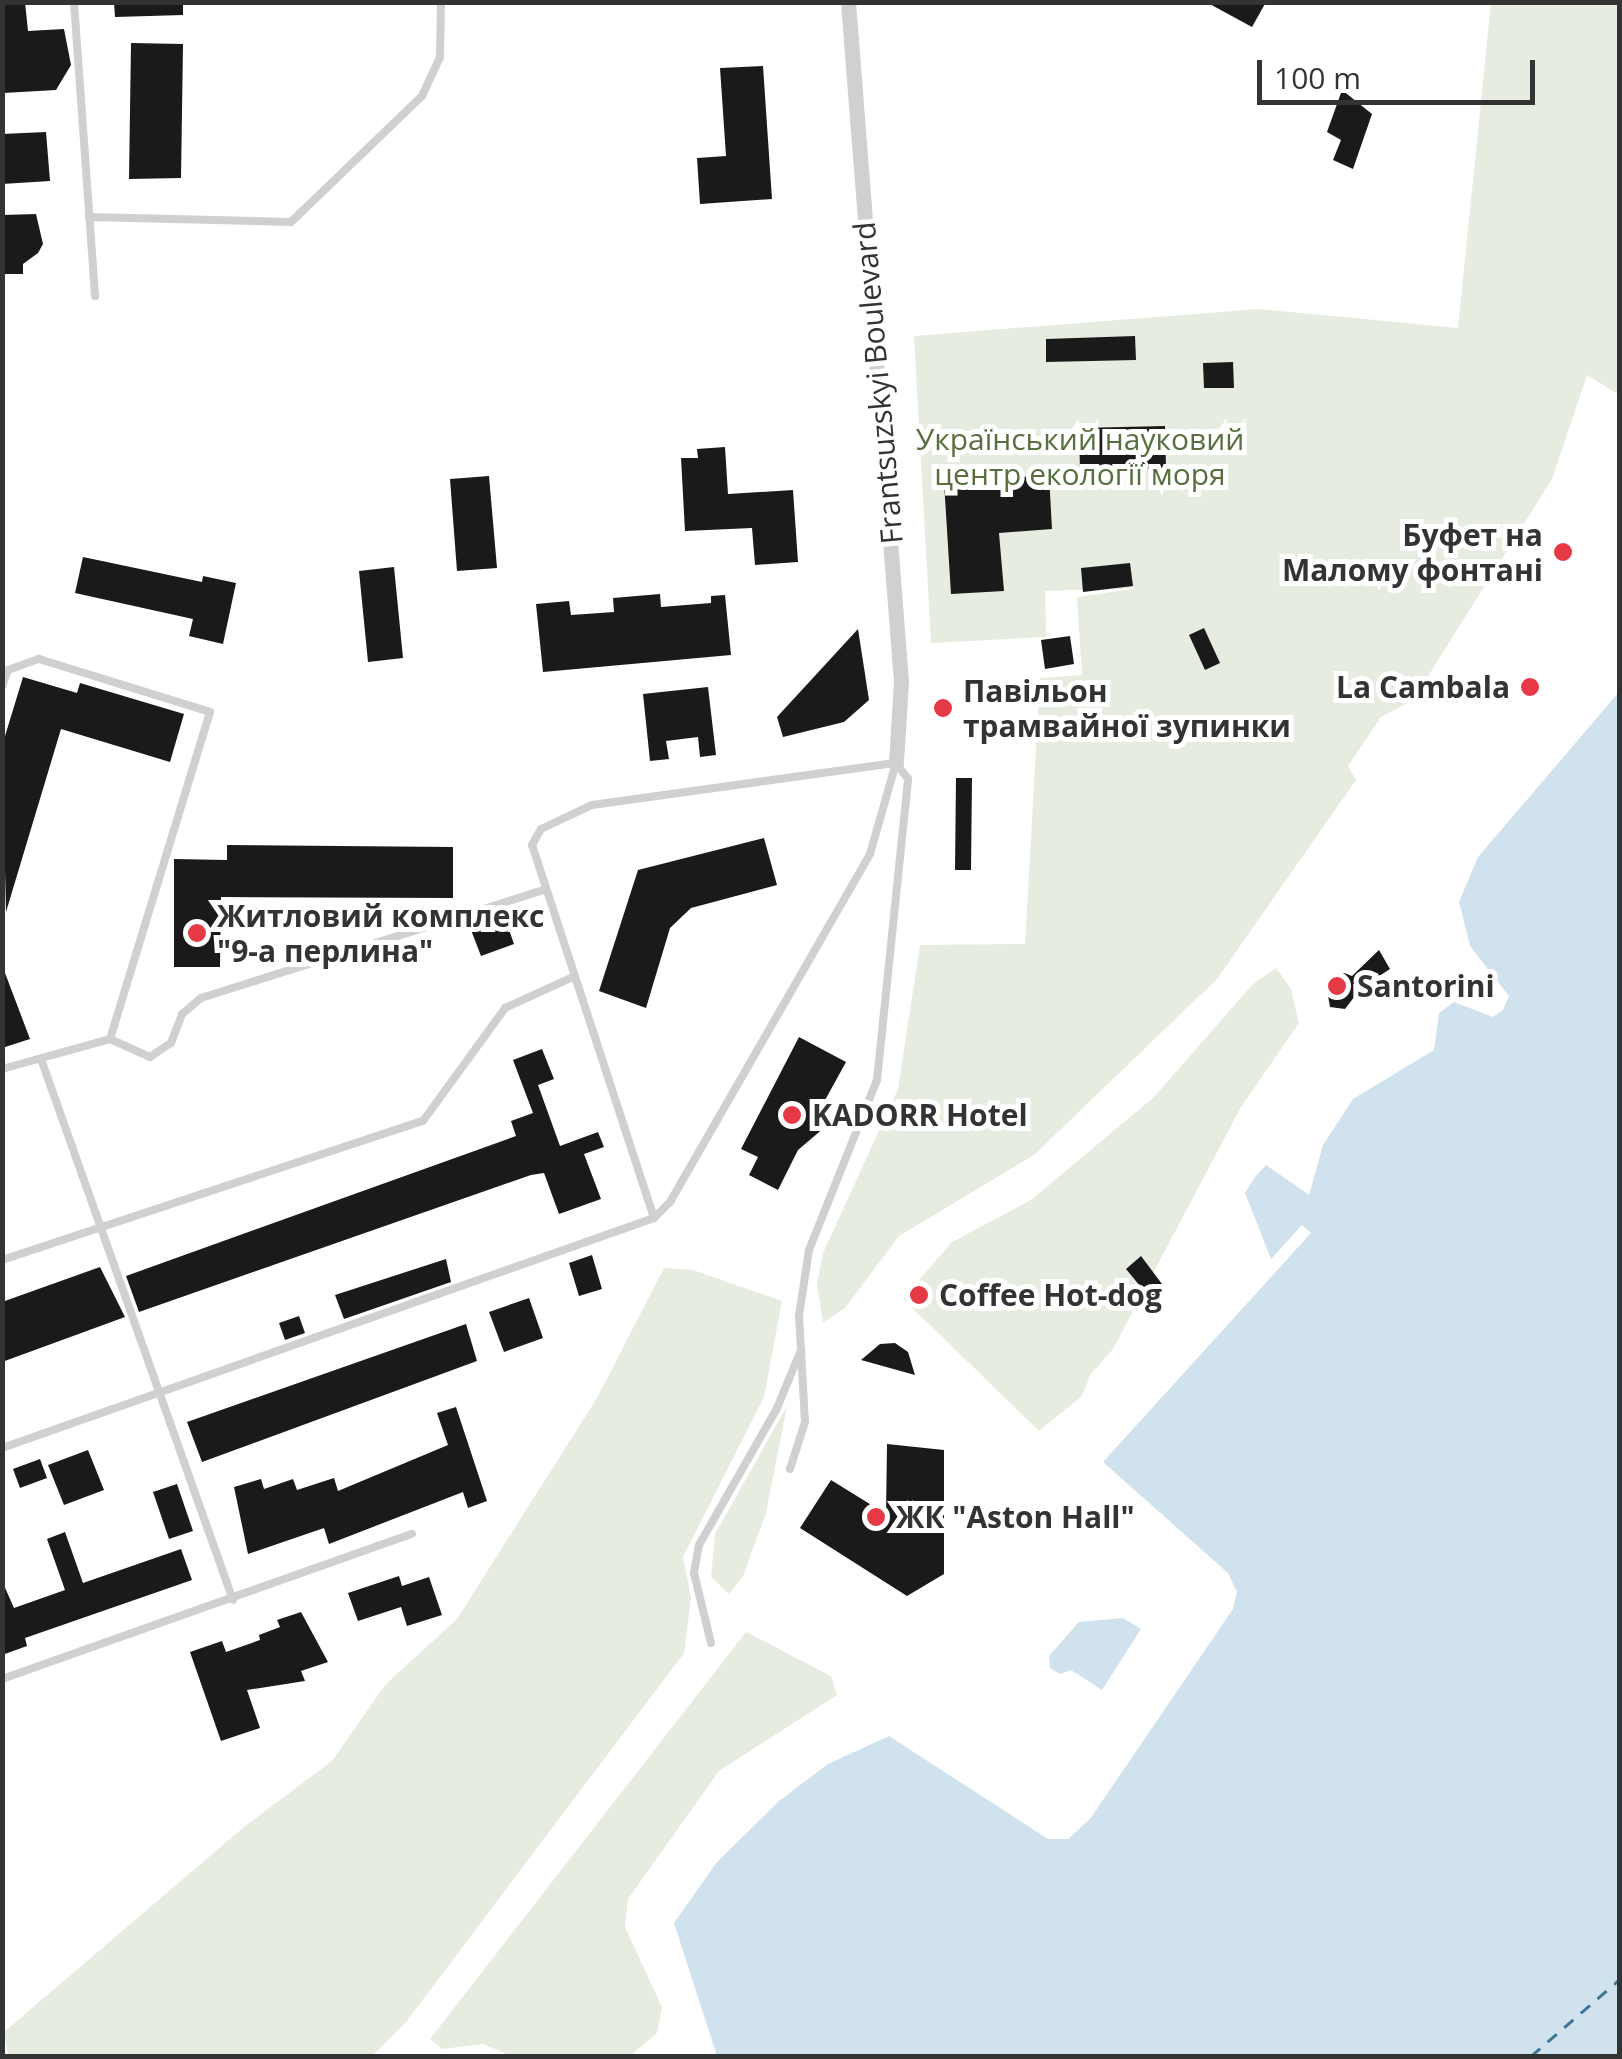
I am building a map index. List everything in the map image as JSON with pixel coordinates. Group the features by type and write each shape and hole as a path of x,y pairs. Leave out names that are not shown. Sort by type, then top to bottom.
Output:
{"street":[{"name":"Frantsuzskyi Boulevard","path":"848,2 902,681 896,763"}],"lane":[{"path":"74,2 95,296"},
{"path":"89,217 291,222 422,96 440,57 441,2"},
{"path":"2,688 8,670 40,659 210,712 110,1039"},
{"path":"654,1218 532,845 540,829 592,805 896,763"},
{"path":"2,1448 158,1389 654,1218 670,1202 870,854 896,763"},
{"path":"790,1469 805,1422 799,1316 809,1250 876,1080 908,779 896,763"},
{"path":"2,1070 110,1039 136,1056 150,1057 170,1043 182,1014 200,998 546,889"},
{"path":"2,1260 423,1121 505,1008 573,977"},
{"path":"40,1059 233,1600"},
{"path":"711,1643 694,1573 699,1545 776,1408 802,1346"},
{"path":"2,1679 412,1534"}],"green space":[{"name":"Український науковий центр екології моря","path":"1491,3 1619,3 1619,395 1587,375 1552,479 1413,700 1381,717 1348,766 1356,780 1217,979 1034,1155 899,1236 845,1308 823,1323 817,1284 823,1253 898,1089 920,945 1025,944 1040,678 1082,675 1077,597 1139,588 1045,591 1046,637 931,643 914,336 1259,309 1458,328"},
{"path":"1276,968 1291,989 1299,1023 1241,1107 1113,1349 1090,1375 1082,1396 1039,1431 903,1299 952,1242 1031,1200 1154,1097 1253,984"},
{"path":"664,1268 693,1270 782,1301 764,1397 683,1557 691,1598 684,1653 406,2022 372,2056 8,2056 4,2032 244,1827 332,1761 385,1685 457,1619 597,1398"},
{"path":"787,1406 766,1513 743,1576 729,1594 711,1577 715,1534"},
{"path":"746,1632 831,1676 837,1695 719,1771 628,1899 625,1927 662,2007 657,2033 630,2056 511,2056 483,2044 442,2049 430,2039"}],"water":[{"path":"1619,692 1619,2056 717,2056 674,1923 717,1862 779,1801 828,1764 889,1736 1048,1839 1068,1839 1090,1819 1233,1609 1237,1592 1228,1573 1103,1462 1311,1233 1302,1225 1271,1259 1245,1193 1255,1177 1266,1165 1309,1195 1323,1145 1353,1099 1434,1050 1439,1013 1454,1002 1493,1017 1503,1010 1509,996 1470,946 1459,902 1478,857"},
{"path":"1123,1618 1141,1629 1102,1690 1071,1670 1060,1674 1050,1668 1049,1656 1079,1622"}],"building":[{"path":"2,2 25,2 28,31 64,29 71,65 56,90 3,93"},
{"path":"114,2 183,2 183,15 115,17"},
{"path":"1206,2 1266,2 1252,27"},
{"path":"131,43 183,44 181,178 129,179"},
{"path":"763,66 772,199 700,204 697,158 726,156 720,68"},
{"path":"1342,90 1372,114 1353,169 1333,160 1341,140 1327,132"},
{"path":"46,132 50,181 2,184 2,134"},
{"path":"36,214 43,244 38,253 23,264 23,274 2,274 2,215"},
{"path":"1135,336 1136,360 1046,362 1046,339"},
{"path":"1233,362 1234,388 1204,388 1203,363"},
{"path":"1165,426 1166,468 1080,471 1079,428"},
{"path":"725,447 728,494 793,490 798,562 755,565 752,528 685,531 681,458 698,458 697,449"},
{"path":"1049,475 1052,529 999,533 1004,591 951,594 944,482"},
{"path":"489,476 497,568 457,571 450,479"},
{"path":"83,557 202,582 203,576 236,583 223,644 189,636 193,619 75,593"},
{"path":"1130,563 1133,586 1083,592 1081,568"},
{"path":"394,567 403,658 368,662 359,571"},
{"path":"660,594 661,607 711,603 711,596 725,595 731,655 543,672 536,604 569,601 571,615 614,612 613,598"},
{"path":"1204,628 1220,663 1205,670 1189,635"},
{"path":"858,629 869,700 844,722 783,737 777,717"},
{"path":"1070,636 1074,664 1045,669 1041,640"},
{"path":"23,677 77,693 80,683 184,714 170,762 61,729 6,912 2,746"},
{"path":"708,687 716,755 700,757 698,737 666,741 669,759 650,761 643,694"},
{"path":"956,778 972,778 971,870 955,870"},
{"path":"764,838 777,885 691,908 670,928 646,1008 599,991 638,870"},
{"name":"Житловий комплекс \"9-а перлина\"","path":"227,845 453,847 453,898 221,897 220,967 174,967 174,859 227,860"},
{"path":"505,918 514,944 481,956 471,930"},
{"path":"1379,950 1390,969 1361,988 1345,1009 1330,1007 1326,984 1344,973 1352,976"},
{"path":"2,965 30,1039 2,1048"},
{"name":"KADORR Hotel","path":"799,1037 846,1062 824,1102 825,1127 798,1150 778,1190 749,1175 758,1157 741,1149"},
{"path":"542,1049 554,1079 538,1085 560,1146 598,1132 604,1147 584,1154 601,1199 559,1214 544,1173 531,1175 139,1312 126,1276 516,1136 511,1121 533,1113 513,1060"},
{"path":"592,1255 602,1289 579,1296 569,1263"},
{"path":"1141,1256 1162,1284 1154,1303 1126,1269"},
{"path":"446,1259 451,1282 344,1319 335,1295"},
{"path":"100,1267 125,1317 2,1362 2,1302"},
{"path":"529,1298 543,1338 504,1352 489,1312"},
{"path":"299,1316 305,1333 285,1340 279,1323"},
{"path":"466,1324 477,1361 202,1462 187,1422"},
{"path":"895,1343 908,1352 915,1375 861,1360 880,1344"},
{"path":"456,1407 487,1501 468,1508 463,1492 329,1544 324,1528 248,1554 234,1487 261,1479 264,1489 293,1479 297,1490 334,1478 338,1491 448,1445 437,1413"},
{"name":"ЖК \"Aston Hall\"","path":"887,1444 944,1450 944,1574 907,1596 800,1528 831,1480 886,1514"},
{"path":"88,1450 104,1490 64,1505 48,1465"},
{"path":"40,1459 47,1478 20,1488 13,1469"},
{"path":"177,1484 193,1531 169,1539 153,1492"},
{"path":"65,1532 83,1583 181,1549 192,1580 25,1638 27,1646 2,1655 2,1581 14,1608 65,1590 47,1539"},
{"path":"399,1576 402,1586 429,1577 442,1615 407,1626 401,1607 358,1621 348,1593"},
{"path":"301,1612 328,1662 301,1671 305,1681 247,1690 260,1728 221,1741 190,1652 222,1641 226,1652 260,1640 259,1635 280,1627 277,1620"}],"ferry route":[{"path":"1531,2056 1620,1979"}],"place":[{"name":"Буфет на Малому фонтані","path":"1563,552"},
{"name":"La Cambala","path":"1530,687"},
{"name":"Павільон трамвайної зупинки","path":"943,708"},
{"name":"Житловий комплекс \"9-а перлина\"","path":"197,933"},
{"name":"Santorini","path":"1337,986"},
{"name":"KADORR Hotel","path":"792,1115"},
{"name":"Coffee Hot-dog","path":"919,1295"},
{"name":"ЖК \"Aston Hall\"","path":"876,1517"}]}
